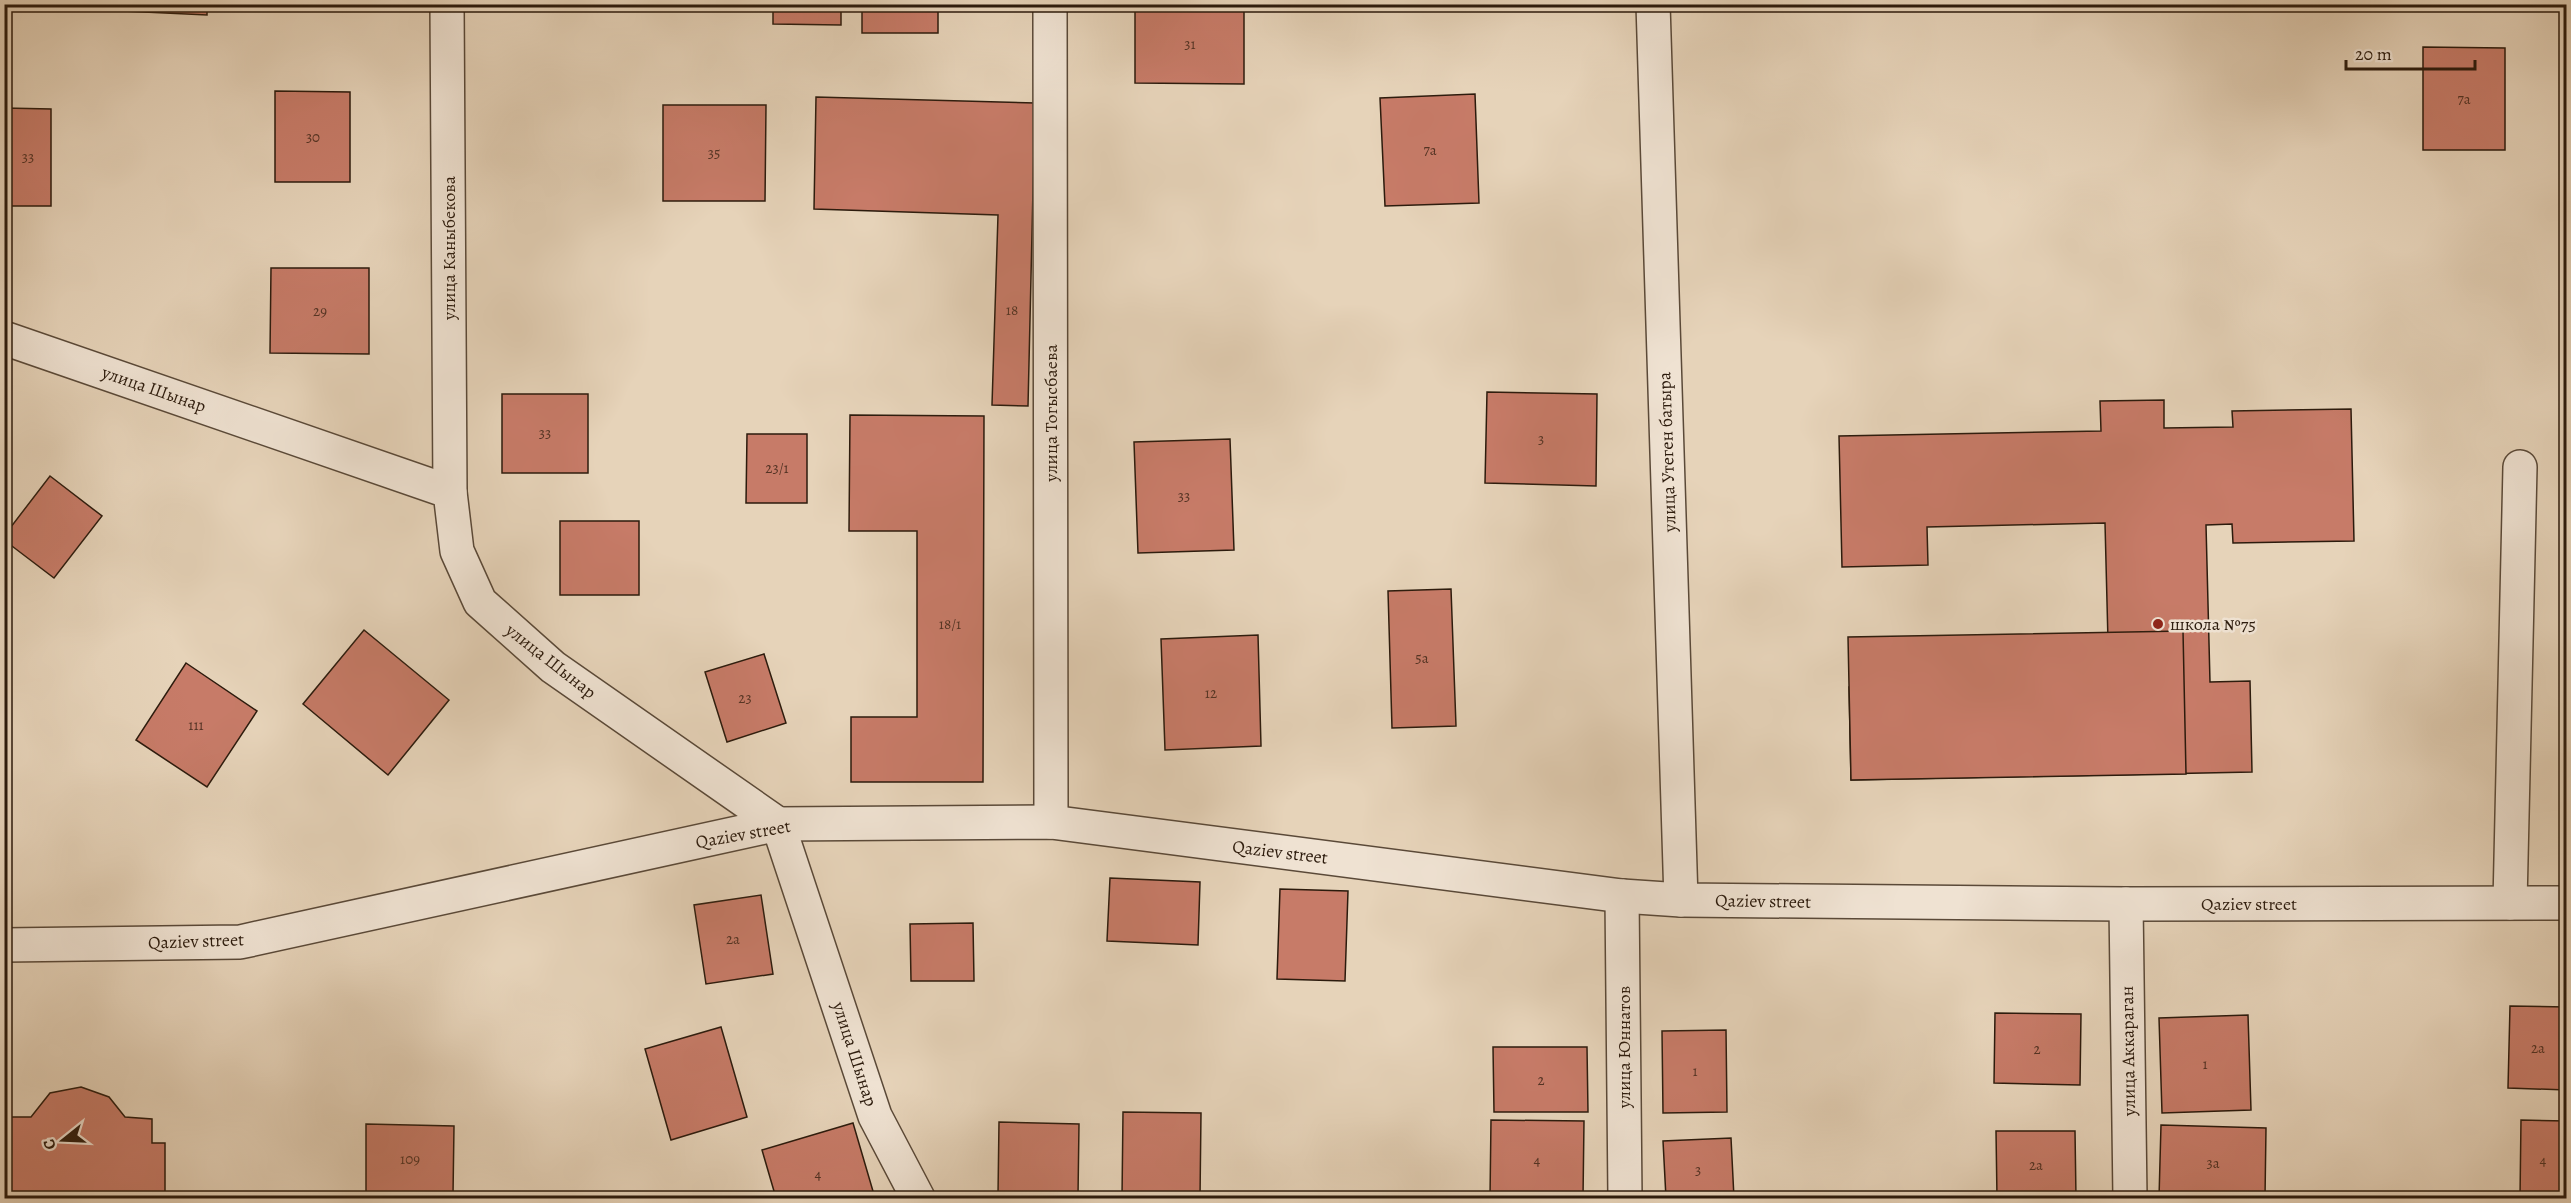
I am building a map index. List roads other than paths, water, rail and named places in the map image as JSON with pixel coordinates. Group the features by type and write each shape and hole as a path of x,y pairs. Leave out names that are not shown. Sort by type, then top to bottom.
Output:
{"street":[{"name":"улица Каныбекова","path":"447,4 450,492"},
{"name":"улица Тогысбаева","path":"1050,4 1052,822"},
{"name":"улица Утеген батыра","path":"1653,4 1681,900"},
{"name":"улица Шынар","path":"4,338 450,492 457,551 480,602 553,667 778,824 875,1116 918,1198"},
{"path":"2510,903 2520,467"},
{"name":"Qaziev street","path":"4,945 240,942 778,824 1052,822 1623,896 1681,900 2126,904 2566,903"},
{"name":"улица Юннатов","path":"1623,896 1625,1198"},
{"name":"улица Аккараган","path":"2126,904 2130,1198"}],"place":[{"name":"школа №75","path":"2158,624"}]}
